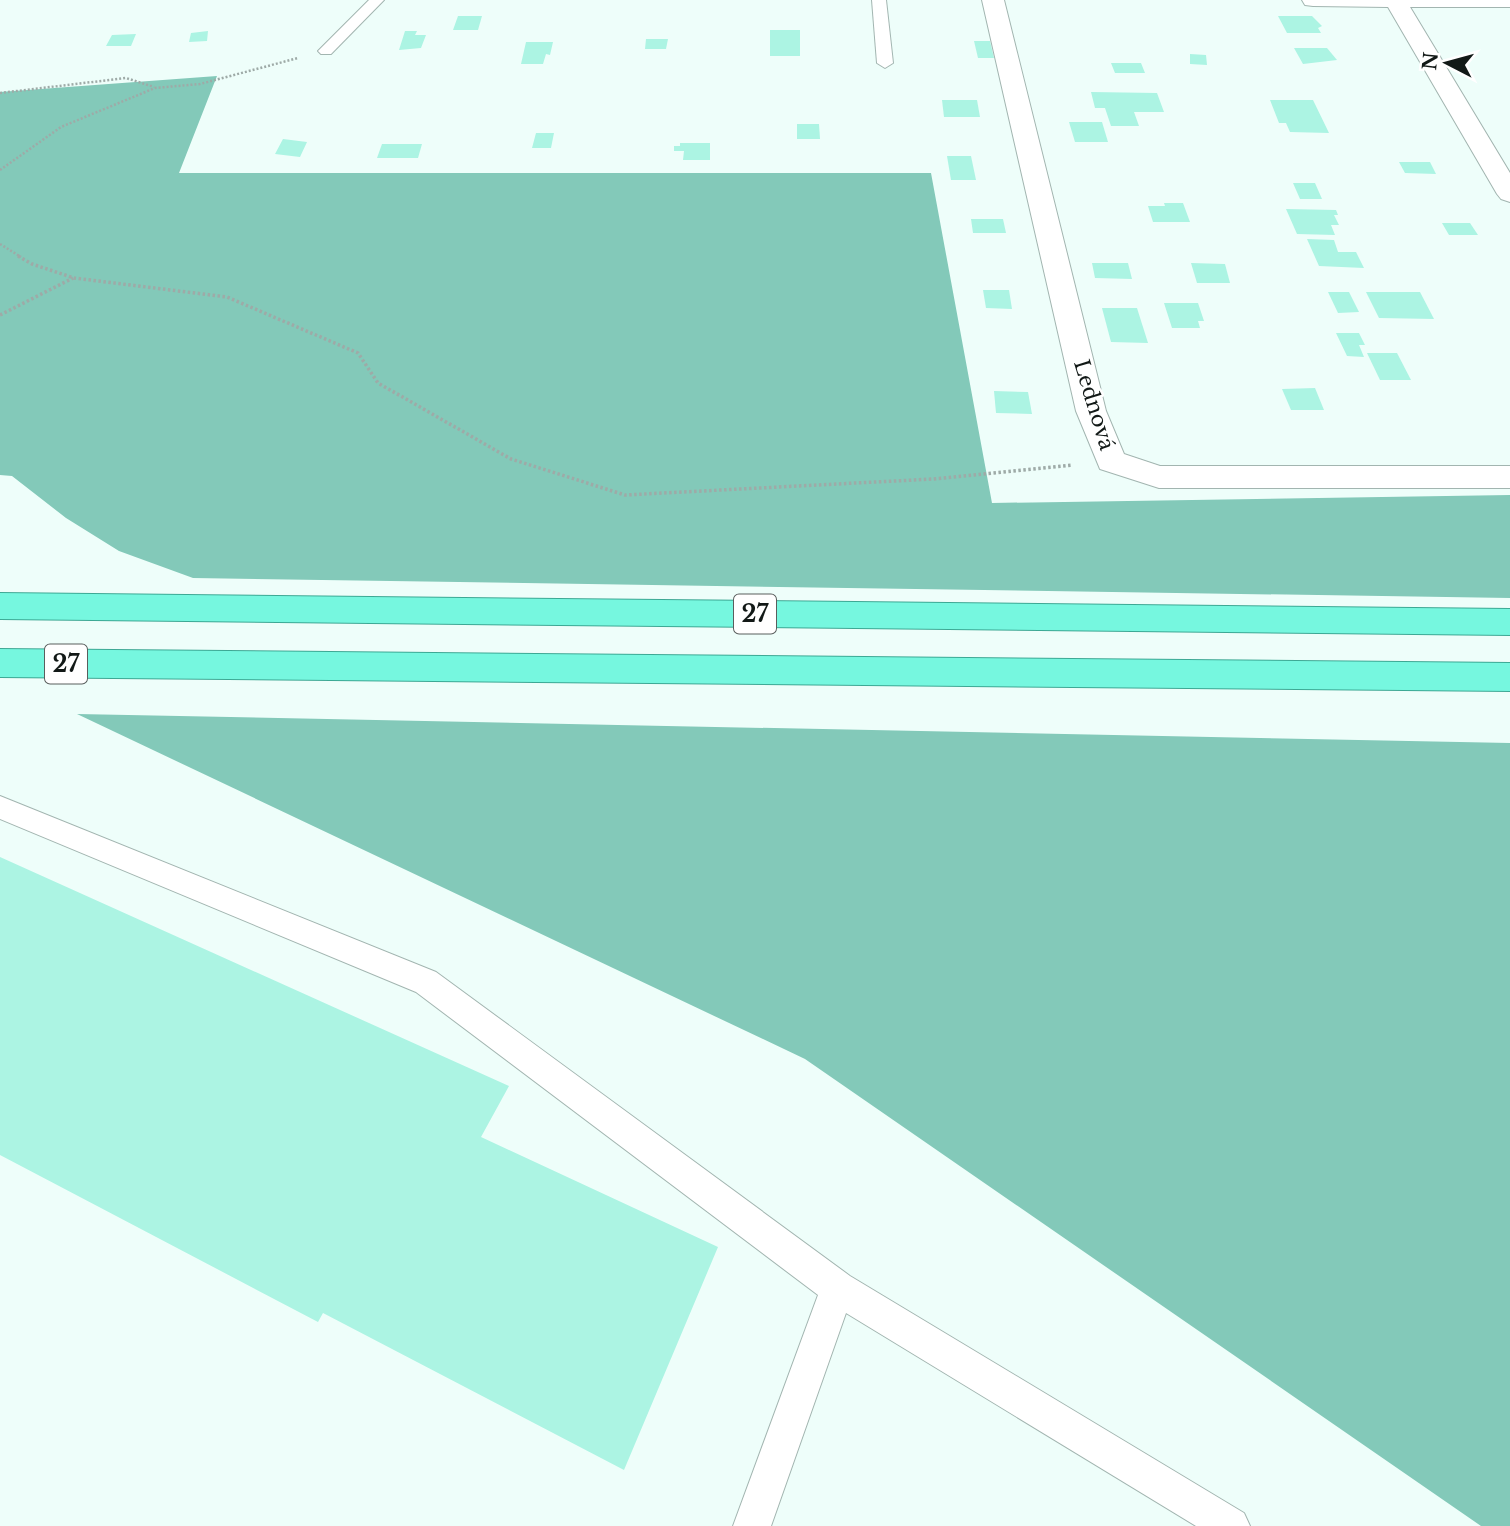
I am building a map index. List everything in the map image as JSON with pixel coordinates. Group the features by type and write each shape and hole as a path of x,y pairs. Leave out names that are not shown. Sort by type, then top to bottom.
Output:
{"highway":[{"name":"27","path":"0,606 1510,622"},
{"name":"27","path":"0,663 1510,677"}],"street":[{"name":"Lednová","path":"993,0 1091,411 1111,461 1160,477 1510,477"},
{"path":"1313,0 1510,1"},
{"path":"1397,0 1401,14 1510,194"}],"lane":[{"path":"326,51 377,0"},
{"path":"879,0 885,63"},
{"path":"0,807 426,982 838,1288 1231,1526"},
{"path":"752,1526 838,1288"}],"path":[{"path":"0,170 61,127 155,88 200,85 326,51"},
{"path":"0,93 126,78 155,88"},
{"path":"0,244 32,264 74,278 227,297 358,354 378,383 511,459 625,495 933,479 1111,461"},
{"path":"0,315 74,278"}],"green space":[{"path":"217,76 179,173 931,173 992,503 1510,495 1510,598 193,578 119,551 66,518 12,476 0,475 0,92"},
{"path":"77,714 1510,743 1510,1526 1481,1526 805,1059"}],"building":[{"path":"458,16 482,16 478,30 453,30"},
{"path":"1278,16 1312,16 1322,26 1318,28 1321,33 1287,33"},
{"path":"770,30 800,30 800,56 770,56"},
{"path":"208,31 207,41 189,42 191,33"},
{"path":"405,31 417,31 415,35 426,35 421,48 399,50"},
{"path":"136,34 131,46 106,46 112,35"},
{"path":"646,39 668,39 666,49 645,49"},
{"path":"974,41 990,41 994,58 978,58"},
{"path":"526,42 553,42 550,55 546,54 543,64 521,64"},
{"path":"1294,48 1327,48 1337,60 1303,64"},
{"path":"1190,54 1206,55 1207,65 1190,64"},
{"path":"1111,63 1141,63 1145,73 1115,73"},
{"path":"1091,92 1157,93 1164,112 1134,112 1139,126 1111,126 1105,108 1095,108"},
{"path":"942,100 977,100 980,117 944,117"},
{"path":"1270,100 1313,100 1329,133 1290,132 1286,123 1279,123"},
{"path":"1069,122 1102,122 1108,142 1075,142"},
{"path":"797,124 819,124 820,139 797,139"},
{"path":"536,133 554,133 551,148 532,148"},
{"path":"283,139 307,142 300,157 275,154"},
{"path":"680,143 710,143 710,160 683,160 684,151 674,151 674,146 680,146"},
{"path":"382,144 422,144 418,158 377,158"},
{"path":"947,156 971,156 976,180 951,180"},
{"path":"1399,162 1430,162 1436,174 1405,173"},
{"path":"1293,183 1315,183 1322,199 1300,199"},
{"path":"1164,203 1183,203 1190,222 1153,222 1148,206 1165,206"},
{"path":"1286,209 1336,210 1338,215 1334,215 1339,225 1331,225 1335,235 1297,234"},
{"path":"971,219 1003,219 1006,233 973,233"},
{"path":"1442,223 1470,223 1478,235 1449,235"},
{"path":"1307,239 1334,240 1338,252 1356,252 1364,268 1319,266"},
{"path":"1092,263 1128,263 1132,279 1095,278"},
{"path":"1191,263 1225,264 1230,283 1197,283"},
{"path":"983,290 1009,290 1012,309 986,308"},
{"path":"1328,292 1349,292 1359,312 1338,313"},
{"path":"1366,292 1420,292 1434,319 1379,318"},
{"path":"1164,303 1198,303 1204,321 1198,321 1200,328 1172,328"},
{"path":"1102,308 1137,308 1148,343 1111,342"},
{"path":"1336,333 1359,333 1365,345 1359,345 1364,357 1347,356"},
{"path":"1367,353 1397,353 1411,380 1380,380"},
{"path":"1315,388 1324,410 1291,410 1282,389"},
{"path":"994,391 1028,392 1032,414 996,413"},
{"path":"0,857 509,1086 481,1137 718,1247 624,1470 323,1313 318,1322 0,1155"}]}
